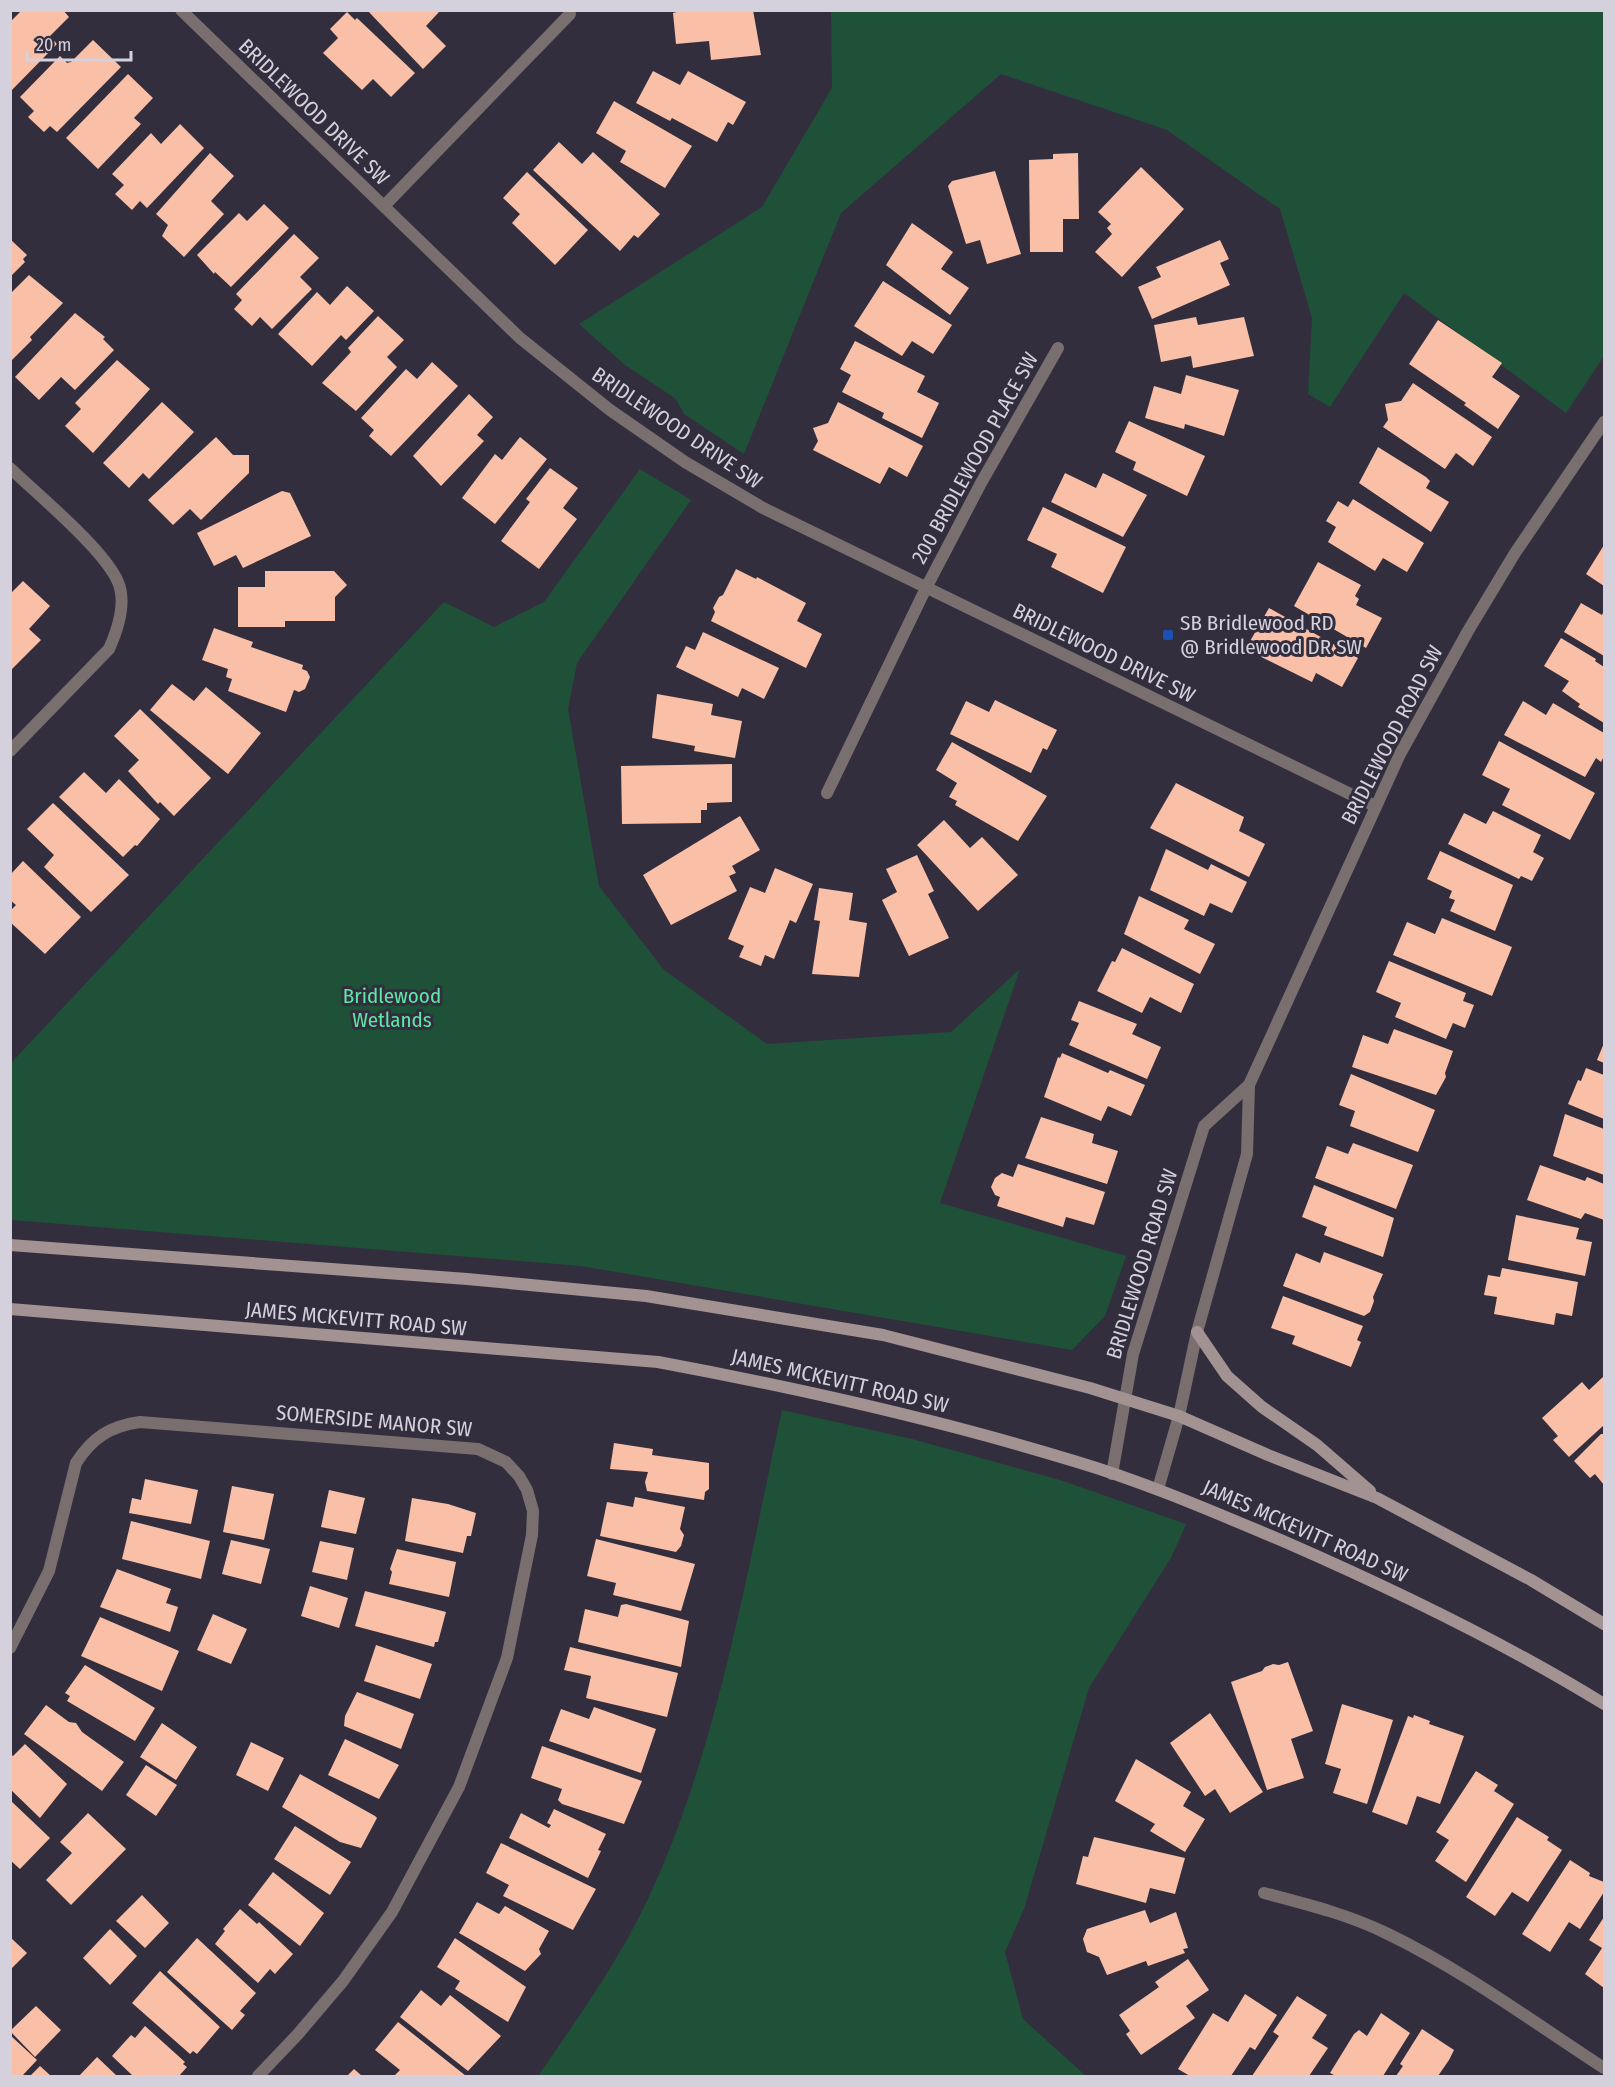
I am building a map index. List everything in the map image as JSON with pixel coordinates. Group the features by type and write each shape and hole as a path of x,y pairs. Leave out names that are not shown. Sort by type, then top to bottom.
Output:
{"main road":[{"path":"10,1245 467,1279 646,1296 884,1335 1125,1399 1179,1416 1268,1455 1377,1498 1531,1580 1605,1624"},
{"name":"JAMES MCKEVITT ROAD SW","path":"10,1309 658,1362 761,1381 892,1410 1075,1461 1158,1489 1360,1574 1548,1669 1605,1704"},
{"path":"1197,1332 1227,1376 1262,1407 1317,1445 1377,1498"}],"street":[{"name":"BRIDLEWOOD DRIVE SW","path":"181,10 520,338 610,410 685,462 763,508 1375,806"},
{"path":"384,206 570,14"},
{"name":"200 BRIDLEWOOD PLACE SW","path":"827,793 926,588 981,483 1058,348"},
{"name":"BRIDLEWOOD ROAD SW","path":"1158,1489 1179,1416 1197,1332 1247,1154 1249,1085 1400,754 1468,631 1515,553 1605,422"},
{"path":"10,468 103,557 119,583 122,607 118,627 109,649 10,751"},
{"name":"BRIDLEWOOD ROAD SW","path":"1112,1474 1133,1354 1204,1126 1249,1085"},
{"name":"SOMERSIDE MANOR SW","path":"10,1648 49,1571 76,1463 85,1448 98,1437 123,1424 152,1423 478,1449 506,1462 519,1476 527,1490 533,1511 532,1534 507,1658 459,1787 392,1912 335,1990 258,2076"},
{"path":"1264,1893 1329,1910 1384,1932 1422,1952 1605,2068"}],"green space":[{"path":"831,11 1604,11 1604,356 1566,413 1404,293 1330,407 1308,394 1312,318 1280,209 1167,130 1001,74 841,213 744,454 684,414 676,399 625,365 579,324 762,207 832,88"},
{"name":"Bridlewood Wetlands","path":"640,469 691,500 577,663 568,709 599,886 664,970 767,1044 951,1032 1020,969 940,1203 1126,1256 1105,1316 1072,1350 581,1266 11,1220 11,1063 444,602 494,627 544,602"},
{"path":"782,1410 912,1439 1060,1480 1186,1524 1172,1556 1089,1688 1024,1909 1005,1952 1023,2019 1086,2076 538,2076 622,1948 646,1903 671,1846 692,1786 728,1661"}],"building":[{"path":"22,10 63,10 69,17 50,36 57,44 10,92 10,22"},
{"path":"367,10 437,10 439,12 426,26 446,46 423,69"},
{"path":"684,10 753,10 761,55 711,60 709,41 676,44 673,13"},
{"path":"347,12 355,20 357,18 415,73 391,97 373,79 362,90 323,53 338,38 330,29"},
{"path":"93,40 121,67 57,132 50,126 44,132 28,117 34,111 20,97 60,56 67,63 71,62"},
{"path":"653,71 680,85 688,71 746,102 733,125 728,122 717,142 672,118 670,121 636,103"},
{"path":"128,74 153,98 134,118 141,124 98,169 66,138"},
{"path":"614,101 692,146 665,188 620,162 626,151 596,133"},
{"path":"180,124 204,148 147,208 140,201 132,210 115,194 124,185 112,174 151,133 161,144"},
{"path":"559,142 582,164 593,152 660,214 638,238 634,235 620,251 533,170"},
{"path":"210,153 234,176 211,201 224,214 184,257 162,236 168,225 156,214"},
{"path":"1078,153 1079,219 1063,219 1063,252 1030,252 1029,160 1053,159 1053,154"},
{"path":"1141,167 1184,209 1122,277 1095,252 1112,234 1107,228 1111,224 1098,212"},
{"path":"995,171 1021,254 987,264 980,240 966,244 948,186 952,181"},
{"path":"527,172 588,230 555,265 512,223 520,214 503,198"},
{"path":"264,204 289,228 231,287 215,272 214,274 197,255 239,213 247,221"},
{"path":"912,223 953,252 941,269 969,288 950,315 886,265"},
{"path":"294,234 319,258 300,277 312,289 272,329 260,317 252,326 234,309 242,300 236,294"},
{"path":"10,239 27,255 23,259 25,262 10,277"},
{"path":"1220,240 1229,259 1220,263 1230,285 1152,319 1138,287 1161,277 1156,267"},
{"path":"29,275 63,303 30,337 32,340 10,362 10,294"},
{"path":"883,281 952,325 933,354 912,341 902,356 854,326"},
{"path":"347,286 374,311 346,340 341,335 312,366 278,334 317,292 330,305"},
{"path":"75,313 105,337 103,339 114,350 75,390 61,377 39,400 15,377"},
{"path":"378,316 404,340 387,357 397,367 356,411 322,383 351,352 348,348"},
{"path":"1196,317 1198,325 1244,317 1254,356 1193,368 1191,356 1161,362 1154,325"},
{"path":"1438,320 1502,363 1492,377 1520,396 1498,429 1464,405 1466,403 1409,364"},
{"path":"855,341 925,376 917,392 939,403 922,438 882,418 884,413 842,392 851,375 840,369"},
{"path":"117,360 150,389 93,453 65,426 81,409 75,403"},
{"path":"432,362 458,386 391,456 369,436 374,430 361,418 406,369 417,379"},
{"path":"1186,375 1239,390 1224,436 1185,424 1184,429 1145,418 1154,386 1181,394"},
{"path":"1413,383 1492,437 1473,466 1456,453 1445,469 1383,427 1388,420 1385,404 1401,401"},
{"path":"469,394 493,417 477,435 484,441 441,486 413,456"},
{"path":"162,402 194,432 149,479 143,473 129,488 103,463"},
{"path":"838,402 923,446 907,477 889,467 880,484 813,450 818,441 813,428 828,423"},
{"path":"1129,421 1205,456 1187,496 1133,470 1136,462 1115,452"},
{"path":"216,437 233,455 249,455 249,473 201,520 190,509 173,525 148,500"},
{"path":"520,437 547,459 495,524 462,498 495,454 502,460"},
{"path":"1378,447 1426,477 1430,481 1426,488 1449,502 1431,532 1359,483"},
{"path":"550,468 578,488 563,508 577,519 539,569 501,541 530,502 526,499"},
{"path":"1065,473 1096,488 1103,473 1147,495 1123,537 1051,502"},
{"path":"282,491 290,493 311,536 243,568 236,555 214,566 197,533"},
{"path":"1353,499 1424,543 1407,572 1383,558 1375,571 1328,542 1336,527 1326,521 1338,501 1348,507"},
{"path":"1043,507 1126,547 1103,593 1051,567 1057,554 1027,540"},
{"path":"1604,545 1604,586 1586,574"},
{"path":"1318,562 1361,585 1355,596 1359,599 1356,605 1382,618 1366,648 1294,606"},
{"path":"736,569 756,579 757,577 806,603 797,621 822,634 806,668 711,621 715,612 713,608 719,597 723,595"},
{"path":"265,571 334,571 347,585 335,597 335,621 285,621 285,627 238,627 238,587 265,587"},
{"path":"23,581 50,606 29,629 41,640 10,671 10,594"},
{"path":"1581,603 1602,615 1604,610 1604,656 1564,632"},
{"path":"1269,608 1358,658 1342,687 1316,673 1312,682 1251,652 1249,643"},
{"path":"214,628 253,642 251,647 303,665 302,669 307,671 310,677 305,689 299,692 294,690 286,712 228,691 232,679 226,677 228,669 202,660"},
{"path":"703,632 779,668 764,699 742,688 738,697 676,667 686,646 695,650"},
{"path":"1561,638 1596,659 1595,661 1604,667 1604,723 1578,707 1580,704 1562,691 1569,681 1544,666"},
{"path":"172,684 194,701 206,687 261,733 228,774 150,710"},
{"path":"657,694 713,704 711,715 742,721 735,758 694,751 695,746 652,738"},
{"path":"995,700 1057,730 1047,750 1043,748 1031,773 950,734 966,701 989,712"},
{"path":"1523,701 1546,715 1553,703 1604,733 1604,756 1601,762 1596,758 1585,777 1504,735"},
{"path":"140,709 211,778 174,816 160,802 158,804 128,771 139,760 114,736"},
{"path":"1499,741 1595,793 1570,840 1502,805 1510,789 1482,775"},
{"path":"952,742 1047,796 1018,841 955,805 957,801 949,797 957,783 936,770"},
{"path":"732,764 732,802 707,803 707,810 701,810 701,823 622,824 621,766"},
{"path":"84,772 106,793 119,779 160,819 137,846 135,845 123,857 59,797"},
{"path":"1176,783 1244,817 1239,831 1265,844 1249,877 1150,828"},
{"path":"53,803 129,875 91,912 44,867 54,855 27,829"},
{"path":"1493,811 1541,835 1533,852 1544,858 1532,881 1521,876 1519,879 1448,844 1464,813 1486,824"},
{"path":"740,816 760,850 732,866 736,873 729,876 737,891 671,925 643,875"},
{"path":"944,820 970,848 982,837 1018,875 978,911 917,845"},
{"path":"1166,849 1208,870 1211,864 1247,882 1232,913 1210,903 1204,916 1150,890"},
{"path":"1440,851 1513,885 1495,931 1450,911 1455,900 1449,898 1452,891 1427,879"},
{"path":"917,855 934,891 928,894 949,938 909,956 882,900 897,892 886,869"},
{"path":"23,861 81,917 45,954 10,922 10,911 16,905 10,900 10,875"},
{"path":"775,868 813,884 796,923 790,920 774,959 765,955 761,966 739,957 744,946 728,939 750,887 765,893"},
{"path":"819,888 853,893 849,920 867,923 859,977 812,974 820,921 814,920"},
{"path":"1139,896 1189,920 1184,929 1215,944 1200,974 1124,934"},
{"path":"1442,918 1512,947 1492,996 1393,955 1407,922 1435,934"},
{"path":"1122,948 1194,984 1181,1013 1150,997 1142,1013 1097,991 1112,961 1115,962"},
{"path":"1389,961 1466,993 1463,1001 1474,1005 1465,1028 1453,1023 1446,1039 1395,1017 1401,1003 1376,992"},
{"path":"1079,1001 1137,1024 1132,1034 1161,1047 1147,1079 1069,1045 1079,1023 1071,1020"},
{"path":"1394,1029 1453,1051 1445,1073 1446,1077 1436,1095 1352,1067 1363,1035 1388,1044"},
{"path":"1604,1043 1604,1063 1597,1060"},
{"path":"1062,1053 1108,1073 1110,1070 1145,1085 1131,1116 1108,1106 1101,1121 1044,1097 1058,1057 1060,1058"},
{"path":"1586,1068 1604,1075 1604,1119 1568,1104"},
{"path":"1351,1074 1435,1110 1418,1152 1350,1126 1355,1111 1339,1105"},
{"path":"1565,1114 1604,1129 1604,1175 1553,1156"},
{"path":"1041,1117 1094,1134 1092,1143 1118,1151 1107,1184 1025,1158"},
{"path":"1353,1143 1413,1165 1396,1209 1315,1178 1327,1146 1348,1154"},
{"path":"1018,1164 1105,1192 1094,1225 1066,1217 1063,1227 997,1206 1000,1197 995,1195 991,1187 995,1178 1002,1173 1013,1177"},
{"path":"1540,1165 1585,1181 1587,1177 1604,1184 1604,1220 1585,1213 1581,1219 1527,1200"},
{"path":"1314,1185 1394,1218 1383,1257 1324,1235 1327,1227 1302,1217"},
{"path":"1516,1215 1579,1228 1576,1239 1592,1242 1585,1276 1508,1260"},
{"path":"1324,1252 1383,1274 1373,1297 1370,1312 1364,1316 1283,1286 1296,1253 1320,1263"},
{"path":"1502,1268 1578,1282 1572,1316 1556,1313 1554,1325 1494,1314 1497,1297 1484,1295 1488,1275 1500,1277"},
{"path":"1283,1296 1363,1326 1357,1340 1361,1342 1351,1367 1292,1344 1295,1336 1271,1328"},
{"path":"1604,1376 1604,1425 1569,1457 1553,1440 1558,1436 1542,1418 1582,1382 1589,1390"},
{"path":"1601,1434 1604,1434 1604,1485 1595,1474 1590,1478 1574,1461"},
{"path":"614,1443 653,1449 652,1455 709,1463 709,1489 705,1492 704,1500 647,1491 645,1482 648,1472 610,1469"},
{"path":"145,1479 198,1490 191,1524 129,1513 132,1498 141,1500"},
{"path":"232,1486 274,1494 264,1540 223,1532"},
{"path":"329,1490 365,1498 356,1534 321,1527"},
{"path":"635,1497 685,1507 680,1529 684,1535 681,1546 676,1552 600,1536 607,1502 633,1507"},
{"path":"412,1498 448,1504 476,1513 471,1536 467,1536 463,1553 405,1541"},
{"path":"131,1521 210,1541 201,1579 122,1559"},
{"path":"596,1539 695,1564 681,1611 613,1595 616,1583 587,1576"},
{"path":"231,1540 270,1549 261,1584 222,1574"},
{"path":"320,1541 354,1548 347,1580 312,1572"},
{"path":"397,1549 456,1562 449,1597 389,1584 392,1572 390,1569"},
{"path":"117,1569 171,1589 166,1603 178,1607 170,1632 100,1607"},
{"path":"310,1586 348,1598 339,1628 301,1616"},
{"path":"365,1591 446,1612 438,1642 435,1642 434,1647 355,1626"},
{"path":"626,1604 689,1621 681,1667 578,1642 585,1609 618,1617 621,1605"},
{"path":"213,1614 247,1629 231,1664 197,1650"},
{"path":"100,1617 179,1651 162,1691 81,1656"},
{"path":"376,1645 432,1664 420,1699 364,1681"},
{"path":"570,1647 678,1673 667,1717 586,1698 591,1676 564,1670"},
{"path":"1288,1662 1313,1731 1291,1739 1304,1778 1267,1790 1231,1682 1262,1671 1273,1664"},
{"path":"85,1665 155,1708 135,1741 67,1701 70,1696 65,1693"},
{"path":"357,1692 414,1714 401,1749 344,1726 345,1716"},
{"path":"1342,1704 1393,1720 1367,1804 1333,1793 1341,1769 1325,1764"},
{"path":"46,1705 69,1722 76,1723 82,1732 124,1762 102,1791 24,1734"},
{"path":"594,1707 656,1729 641,1773 549,1741 561,1709 589,1719"},
{"path":"1210,1713 1263,1792 1230,1813 1215,1789 1205,1796 1170,1743"},
{"path":"1414,1715 1430,1721 1429,1724 1464,1736 1440,1804 1417,1796 1407,1825 1372,1812 1408,1716 1413,1718"},
{"path":"162,1723 197,1747 176,1780 140,1757"},
{"path":"345,1739 399,1765 379,1799 328,1775"},
{"path":"251,1742 284,1758 268,1791 236,1775"},
{"path":"25,1744 67,1784 40,1818 10,1789 10,1754 13,1756"},
{"path":"542,1746 642,1781 624,1824 562,1804 558,1800 562,1789 531,1778"},
{"path":"1136,1759 1191,1792 1183,1806 1205,1819 1185,1852 1150,1831 1155,1824 1115,1801"},
{"path":"146,1765 177,1785 156,1816 126,1795"},
{"path":"1476,1771 1498,1785 1494,1791 1514,1804 1466,1882 1435,1861 1449,1840 1436,1832"},
{"path":"300,1774 377,1818 361,1848 340,1842 282,1807"},
{"path":"10,1800 50,1838 20,1869 10,1860"},
{"path":"554,1809 606,1834 598,1850 601,1851 588,1878 509,1838 521,1813 549,1828 551,1825 547,1823"},
{"path":"88,1813 126,1849 71,1905 46,1880 72,1853 60,1842"},
{"path":"1517,1817 1549,1837 1547,1840 1562,1850 1528,1902 1512,1892 1495,1916 1466,1897"},
{"path":"295,1826 351,1862 330,1895 274,1859"},
{"path":"1094,1837 1185,1858 1175,1894 1150,1888 1146,1903 1076,1884 1083,1856 1088,1857"},
{"path":"501,1843 596,1889 573,1930 503,1896 509,1885 486,1873"},
{"path":"1570,1860 1590,1873 1589,1876 1604,1882 1604,1892 1580,1929 1569,1922 1550,1952 1522,1934"},
{"path":"273,1872 324,1913 300,1946 248,1905"},
{"path":"142,1895 169,1923 145,1948 116,1921"},
{"path":"477,1902 499,1914 505,1906 549,1931 539,1949 541,1954 525,1971 459,1933"},
{"path":"240,1909 257,1924 259,1922 293,1954 275,1974 270,1969 258,1983 215,1944 225,1931 223,1929"},
{"path":"1145,1910 1150,1923 1176,1912 1188,1948 1183,1949 1185,1953 1148,1966 1146,1961 1107,1975 1099,1957 1087,1952 1083,1939 1087,1929"},
{"path":"1604,1917 1604,1988 1585,1974 1602,1948 1589,1940"},
{"path":"110,1929 137,1956 110,1985 83,1958"},
{"path":"10,1937 27,1953 10,1970"},
{"path":"197,1938 256,1993 240,2011 245,2015 232,2030 167,1972"},
{"path":"455,1938 526,1987 508,2022 455,1989 460,1981 437,1967"},
{"path":"1188,1959 1209,1990 1186,2006 1195,2018 1141,2055 1126,2034 1130,2031 1119,2015 1159,1987 1155,1982"},
{"path":"160,1971 220,2027 197,2054 193,2051 190,2054 132,2003"},
{"path":"421,1990 441,2006 450,1995 501,2036 468,2071 400,2017"},
{"path":"1245,1994 1277,2015 1255,2050 1250,2047 1231,2076 1190,2076 1178,2069 1213,2013 1228,2022"},
{"path":"1297,1996 1327,2015 1312,2038 1328,2048 1309,2076 1252,2076 1279,2036 1273,2032"},
{"path":"36,2006 61,2030 35,2057 10,2031"},
{"path":"1381,2013 1410,2033 1383,2076 1336,2076 1330,2073 1354,2034 1359,2030 1367,2036"},
{"path":"398,2022 466,2076 394,2076 400,2070 375,2050"},
{"path":"145,2026 185,2062 183,2064 187,2067 179,2076 133,2076 112,2056 131,2035 135,2038"},
{"path":"1422,2029 1454,2050 1449,2060 1438,2076 1396,2076 1403,2066 1400,2064"},
{"path":"10,2035 37,2060 22,2076 10,2076"},
{"path":"97,2057 117,2076 79,2076"},
{"path":"40,2066 51,2076 30,2076"},
{"path":"354,2069 362,2076 347,2076"}],"place":[{"name":"SB Bridlewood RD @ Bridlewood DR SW","path":"1168,635"}]}
